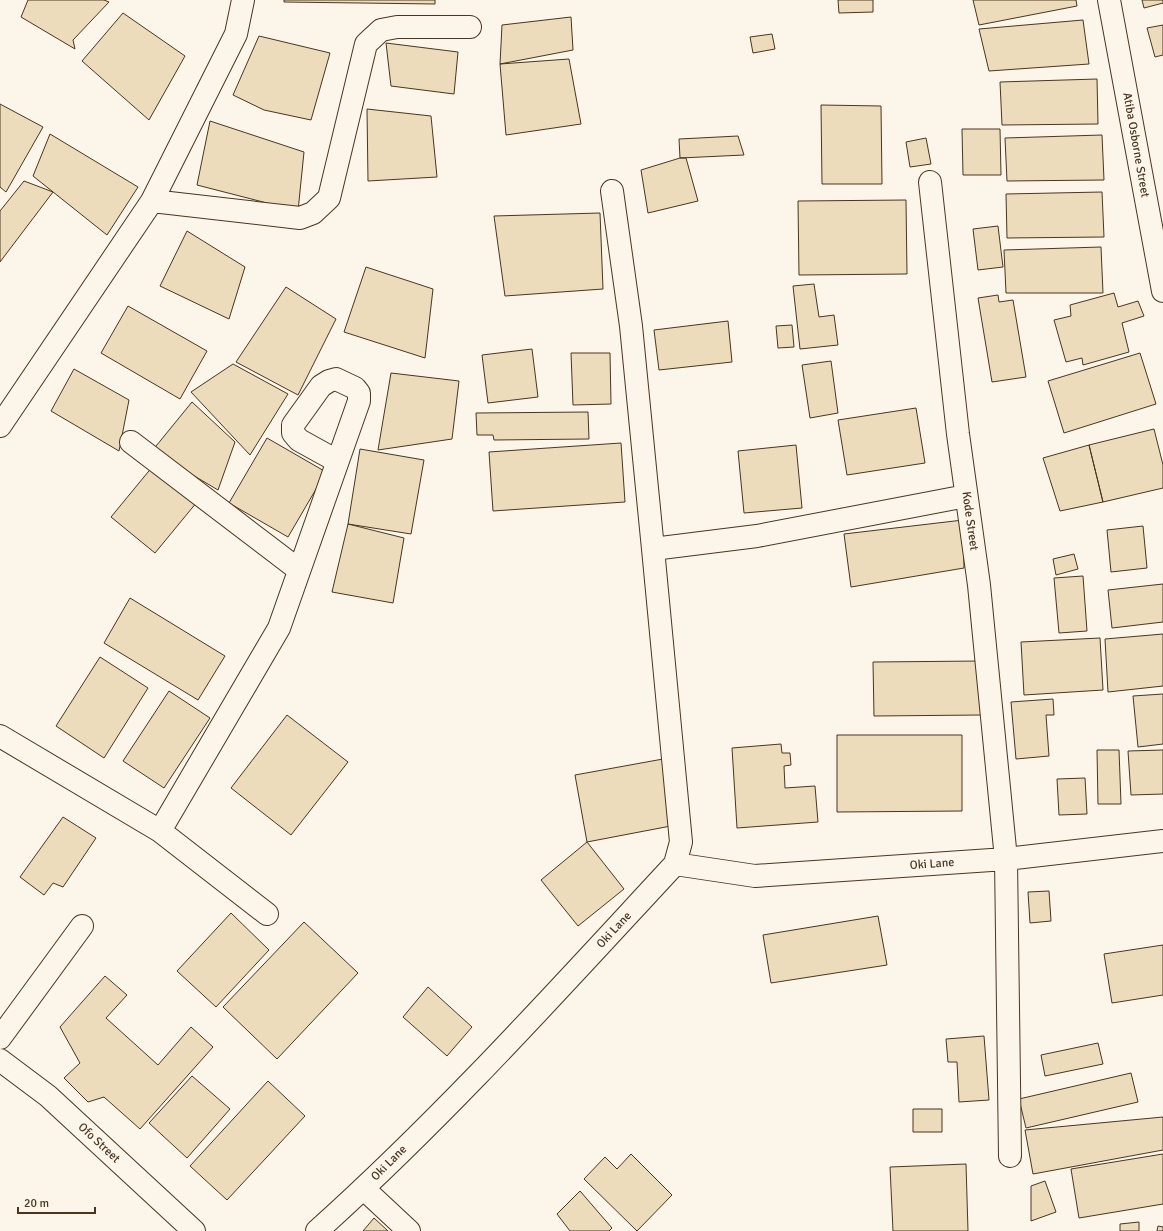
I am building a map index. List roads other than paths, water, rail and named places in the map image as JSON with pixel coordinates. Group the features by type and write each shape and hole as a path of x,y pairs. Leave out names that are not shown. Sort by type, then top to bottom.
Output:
{"street":[{"path":"0,426 152,201 236,34 243,0"},
{"name":"Atiba Osborne Street","path":"1109,0 1163,291"},
{"path":"152,201 300,218 313,213 329,198 366,44 381,30 398,27 470,27"},
{"name":"Kode Street","path":"930,182 966,496 979,585 1006,859 1010,1156"},
{"path":"612,191 631,326 681,842 675,864"},
{"path":"131,442 299,570"},
{"path":"160,831 279,628 338,460"},
{"path":"653,549 757,536 966,496"},
{"path":"0,736 160,831 267,914"},
{"name":"Oki Lane","path":"317,1231 364,1189 521,1030 675,864 755,876 1006,859 1163,841"},
{"path":"0,1038 82,926"},
{"name":"Ofo Street","path":"0,1060 48,1096 194,1231"},
{"path":"364,1189 409,1231"}]}
